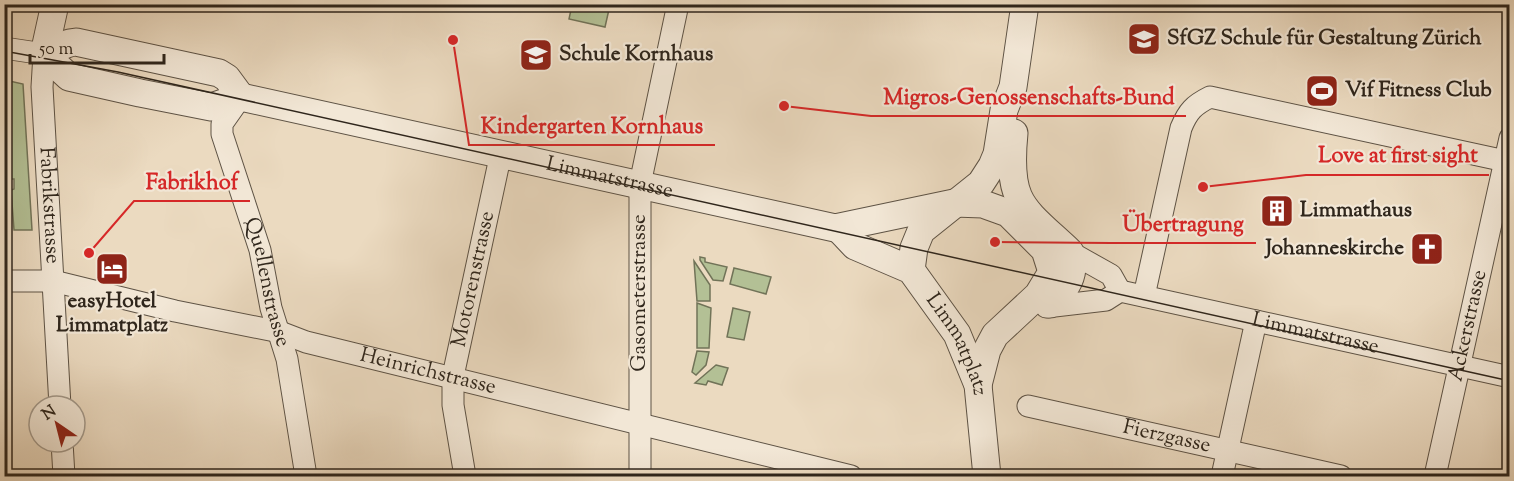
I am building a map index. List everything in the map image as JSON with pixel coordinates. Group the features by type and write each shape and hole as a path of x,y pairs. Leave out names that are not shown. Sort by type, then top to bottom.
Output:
{"street":[{"name":"Fabrikstrasse","path":"55,4 44,54 42,87 59,394"},
{"name":"Gasometerstrasse","path":"640,477 640,184 678,4"},
{"path":"1025,7 1013,87 1017,107 1011,172 1015,189 1022,205 1030,215 1070,252 1111,275 1120,291"},
{"path":"4,48 44,54 76,42 219,73 228,78 241,97"},
{"name":"Limmatstrasse","path":"44,54 69,77 140,93 211,106 241,97 838,228"},
{"name":"Limmatplatz","path":"911,270 914,248 921,231 981,183 992,166 997,154 1004,110 1013,87"},
{"path":"1144,296 1181,128 1187,114 1196,104 1210,96 1507,162"},
{"name":"Quellenstrasse","path":"241,97 222,123 222,134 250,213 271,308 287,359 306,477"},
{"name":"Ackerstrasse","path":"1435,477 1507,162 1509,138"},
{"name":"Motorenstrasse","path":"465,477 453,405 453,376 501,153"},
{"name":"Limmatplatz","path":"954,203 983,204 1008,213 1048,255 1052,272 1050,279 1014,320 995,335 987,350 978,385 957,334 911,270 855,246 838,228 870,219 954,203"},
{"name":"Limmatplatz","path":"1046,307 1065,288 1073,266 1070,252"},
{"name":"Heinrichstrasse","path":"4,281 53,281 175,311 280,332 306,342 641,423 837,475"},
{"name":"Limmatstrasse","path":"1120,291 1509,377"},
{"name":"Limmatplatz","path":"1014,320 1046,307 1106,300 1120,291"},
{"path":"1222,477 1256,321"},
{"path":"978,385 987,477"},
{"name":"Fierzgasse","path":"1028,406 1341,477"},
{"path":"63,454 64,477"}],"green space":[{"path":"572,5 610,5 605,27 569,19"},
{"path":"5,80 23,84 32,230 14,230 11,190 14,189 14,179 11,179 10,126 5,126"},
{"path":"700,257 705,258 705,262 727,267 723,281 713,280"},
{"path":"694,261 710,285 710,301 697,301"},
{"path":"734,268 771,277 766,294 730,284"},
{"path":"697,303 711,308 709,348 697,348"},
{"path":"733,308 750,312 744,340 727,337"},
{"path":"697,351 709,352 706,365 696,375 692,372"},
{"path":"716,365 728,368 722,385 708,381 706,385 695,383"}],"tram line":[{"path":"4,51 118,72 1510,381"}],"place":[{"name":"SfGZ Schule für Gestaltung Zürich","path":"1144,39"},
{"name":"Kindergarten Kornhaus","path":"453,40"},
{"name":"Schule Kornhaus","path":"536,55"},
{"name":"Vif Fitness Club","path":"1322,91"},
{"name":"Migros-Genossenschafts-Bund","path":"784,106"},
{"name":"Love at first sight","path":"1203,187"},
{"name":"Limmathaus","path":"1277,211"},
{"name":"Übertragung","path":"995,242"},
{"name":"Johanneskirche","path":"1427,249"},
{"name":"Fabrikhof","path":"89,253"},
{"name":"easyHotel Limmatplatz","path":"112,269"}]}
